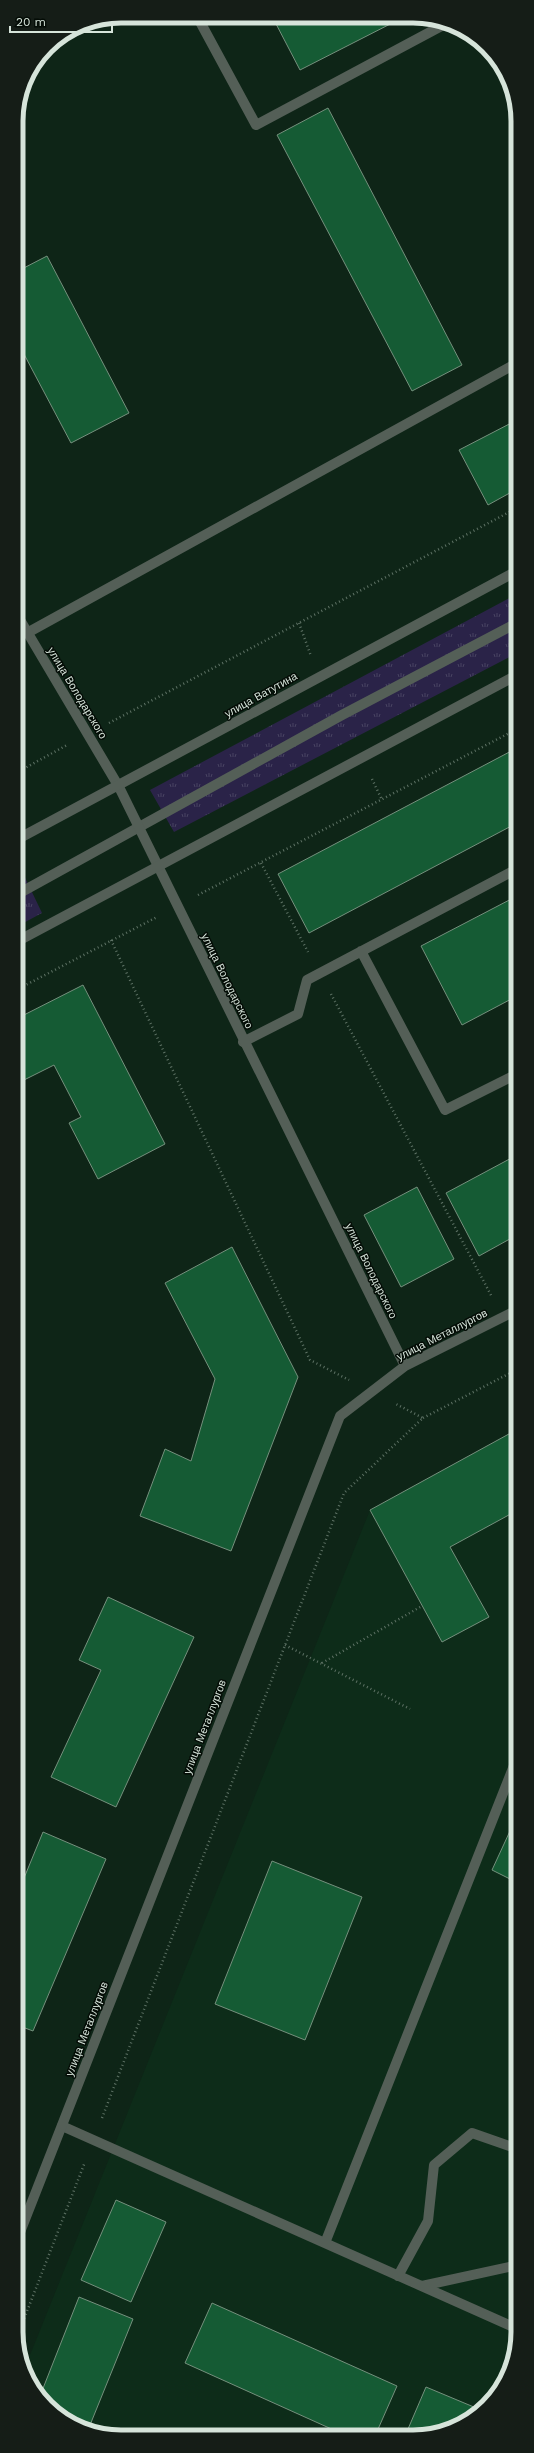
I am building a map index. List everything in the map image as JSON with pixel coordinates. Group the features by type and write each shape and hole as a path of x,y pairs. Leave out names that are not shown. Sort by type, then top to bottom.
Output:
{"street":[{"path":"201,23 256,124 440,27"},
{"path":"28,633 511,366"},
{"name":"улица Ватутина","path":"23,836 119,787 511,574"},
{"name":"улица Володарского","path":"23,625 119,787 405,1366"},
{"path":"23,891 342,716 511,626"},
{"path":"23,938 158,868 511,678"},
{"path":"244,1042 298,1014 307,980 511,872"},
{"path":"361,951 445,1110 511,1077"},
{"name":"улица Металлургов","path":"23,2225 340,1416 405,1366 511,1314"},
{"path":"325,2243 511,1774"},
{"path":"62,2126 511,2326"},
{"path":"398,2276 428,2221 434,2165 472,2133 511,2147"},
{"path":"422,2286 511,2267"}],"path":[{"path":"23,769 511,511"},
{"path":"23,986 511,732"},
{"path":"261,863 511,1332"},
{"path":"111,940 310,1360 423,1418"},
{"path":"23,2321 344,1493 423,1418 511,1373"},
{"path":"321,1663 422,1606"},
{"path":"285,1644 410,1709"}],"shaded area":[{"path":"511,1433 511,2339 508,2358 498,2381 487,2397 478,2406 468,2414 451,2423 426,2429 114,2430 89,2425 66,2414 47,2397 36,2381 27,2362 370,1510"}],"green space":[{"path":"511,597 511,656 174,832 150,790"},
{"path":"23,873 42,913 23,923"}],"building":[{"path":"276,23 392,23 300,70"},
{"path":"328,108 462,365 412,391 277,135"},
{"path":"47,256 129,413 71,443 23,352 23,268"},
{"path":"511,423 511,492 488,505 459,450"},
{"path":"511,751 511,826 309,933 278,874"},
{"path":"511,899 511,999 462,1025 421,946"},
{"path":"83,985 165,1144 98,1179 69,1123 81,1117 54,1065 23,1080 23,1015"},
{"path":"511,1158 511,1238 479,1256 446,1193"},
{"path":"417,1187 454,1259 401,1287 364,1215"},
{"path":"232,1247 298,1377 231,1551 140,1516 165,1449 191,1461 215,1379 165,1283"},
{"path":"511,1433 511,1514 450,1547 489,1617 442,1642 370,1510"},
{"path":"108,1597 194,1637 116,1807 51,1777 101,1670 79,1660"},
{"path":"511,1829 511,1880 492,1870"},
{"path":"43,1832 106,1859 33,2031 23,2027 23,1880"},
{"path":"272,1861 362,1897 305,2040 215,2004"},
{"path":"116,2200 166,2222 131,2302 81,2280"},
{"path":"79,2297 133,2319 90,2425 66,2414 56,2406 42,2391"},
{"path":"212,2303 397,2386 378,2430 334,2430 185,2363"},
{"path":"426,2387 476,2408 468,2414 445,2425 426,2429 408,2430"}]}
